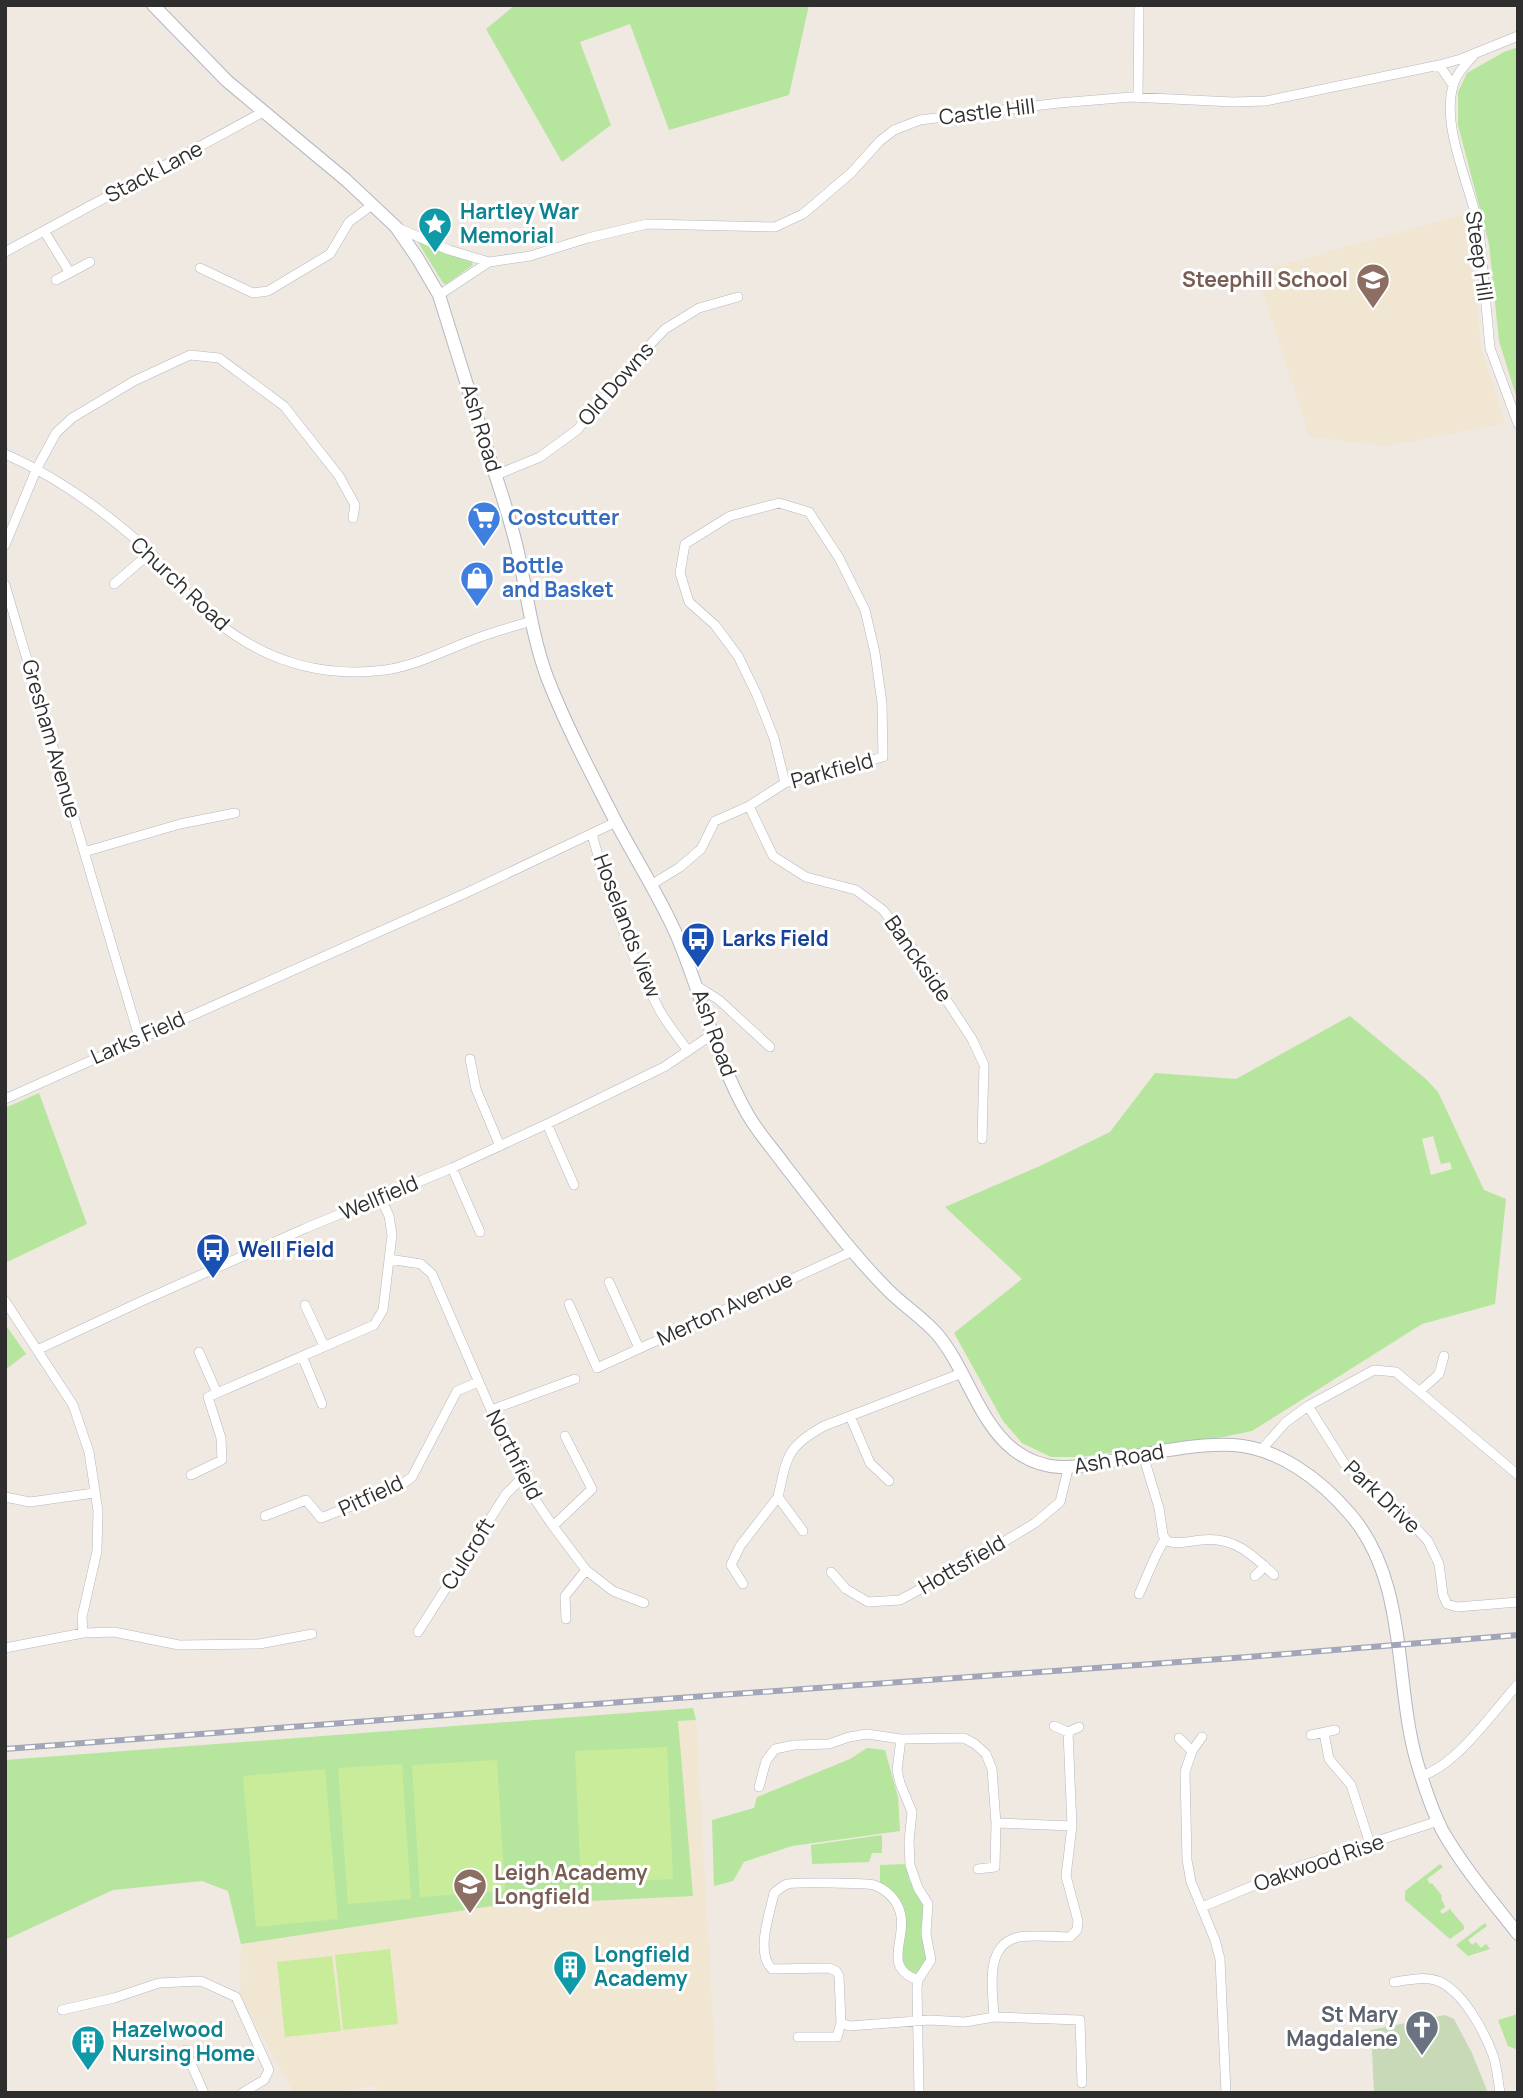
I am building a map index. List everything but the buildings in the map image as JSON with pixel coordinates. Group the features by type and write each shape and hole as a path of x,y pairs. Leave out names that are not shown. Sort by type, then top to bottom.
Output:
{"street":[{"name":"Ash Road","path":"153,5 227,81 338,173 396,227 427,272 439,295 496,475 517,550 531,621 546,675 616,822 674,930 732,1083 749,1118 853,1251 890,1292 929,1326 948,1348 991,1424 1011,1448 1037,1463 1068,1469 1185,1448 1231,1445 1261,1450 1289,1463 1320,1483 1349,1512 1372,1546 1392,1605 1406,1715 1421,1776 1438,1821 1460,1856 1518,1934"},
{"path":"1138,98 1139,5"},
{"name":"Castle Hill","path":"396,227 449,250 489,262 530,256 647,224 775,227 803,214 851,173 880,141 894,130 920,120 1059,103 1138,98 1266,101 1439,65 1518,36"},
{"path":"1439,65 1453,85 1461,70 1475,54"},
{"name":"Steep Hill","path":"1453,85 1451,105 1454,139 1479,229 1490,348 1518,424"},
{"name":"Stack Lane","path":"7,248 44,231 263,112"},
{"path":"200,268 253,293 268,291 330,254 349,222 372,205"},
{"path":"44,231 70,273"},
{"path":"56,281 90,262"},
{"name":"Castle Hill","path":"439,295 489,262"},
{"name":"Old Downs","path":"496,475 540,457 577,430 665,329 699,308 737,297"},
{"path":"5,545 37,468 57,433 72,418 134,382 190,355 219,358 284,406 339,476 355,505 353,518"},
{"name":"Church Road","path":"5,454 37,468 86,498 150,553 203,610 241,639 277,659 312,669 349,672 386,670 531,621"},
{"name":"Parkfield","path":"651,885 680,867 701,849 715,821 748,806 785,783 883,757 882,703 875,653 865,610 839,558 809,512 779,503 730,516 685,544 680,573 689,602 715,625 738,656 774,738 785,783"},
{"path":"114,584 150,553"},
{"name":"Gresham Avenue","path":"5,585 139,1037"},
{"name":"Banckside","path":"748,806 773,856 806,877 856,890 883,910 911,946 972,1039 984,1065 982,1139"},
{"path":"84,852 180,824 235,814"},
{"name":"Larks Field","path":"5,1099 466,893 616,822"},
{"name":"Hoselands View","path":"592,834 613,905 645,980 662,1013 688,1051"},
{"path":"697,986 719,1000 770,1047"},
{"name":"Wellfield","path":"37,1350 142,1301 453,1168 664,1067 713,1034"},
{"path":"470,1059 475,1089 500,1146"},
{"path":"547,1124 574,1185"},
{"path":"453,1168 480,1232"},
{"path":"191,1475 222,1460 221,1438 208,1397 374,1325 383,1310 392,1235 389,1216 380,1197"},
{"name":"Merton Avenue","path":"569,1304 597,1368 853,1251"},
{"name":"Northfield","path":"388,1259 421,1264 432,1274 522,1479 553,1526 586,1570 613,1591 644,1604"},
{"path":"609,1282 639,1349"},
{"path":"5,1301 73,1405 89,1452 98,1511 97,1551 82,1617 83,1633"},
{"path":"305,1305 324,1346"},
{"path":"199,1352 217,1393"},
{"path":"302,1356 322,1404"},
{"path":"1420,1391 1439,1374 1444,1356"},
{"path":"1261,1450 1286,1422 1308,1406 1374,1370 1396,1372 1518,1475"},
{"path":"743,1584 731,1565 740,1546 778,1497 787,1456 804,1437 824,1426 962,1373"},
{"path":"491,1410 575,1379"},
{"name":"Pitfield","path":"265,1516 306,1500 321,1518 397,1488 412,1477 457,1391 478,1382"},
{"name":"Park Drive","path":"1308,1406 1343,1461 1371,1489 1401,1511 1428,1541 1439,1563 1443,1595 1447,1604 1457,1607 1518,1602"},
{"path":"850,1416 870,1463 889,1481"},
{"name":"Northfield","path":"553,1526 592,1489 565,1436"},
{"path":"1139,1594 1154,1556 1165,1539 1143,1455"},
{"name":"Hottsfield","path":"831,1572 846,1590 868,1602 900,1601 1035,1522 1060,1502 1068,1469"},
{"name":"Culcroft","path":"418,1632 506,1494 522,1479"},
{"path":"5,1497 30,1502 94,1493"},
{"path":"778,1497 803,1531"},
{"path":"1165,1539 1175,1543 1210,1539 1228,1541 1244,1548 1274,1575"},
{"path":"1255,1576 1265,1566"},
{"path":"566,1619 565,1596 586,1570"},
{"path":"5,1648 83,1633 114,1632 179,1644 259,1644 312,1634"},
{"path":"1421,1776 1434,1771 1453,1757 1518,1684"},
{"path":"1054,1726 1068,1732 1079,1727"},
{"path":"1311,1735 1335,1730"},
{"path":"994,2017 994,1958 1003,1945 1016,1937 1070,1937 1077,1930 1078,1921 1066,1876 1072,1826 1068,1732"},
{"path":"1324,1732 1329,1759 1351,1785 1370,1844"},
{"path":"759,1787 766,1761 775,1749 794,1745 829,1744 867,1734 901,1739 964,1738 986,1754 992,1769 996,1823 995,1867 978,1869"},
{"path":"1202,1737 1192,1751 1185,1772 1187,1860 1191,1882 1215,1940 1221,1962 1226,2093"},
{"path":"1180,1738 1192,1751"},
{"path":"901,1739 897,1770 912,1812 910,1865 918,1888 928,1904 926,1928 931,1960 918,1980 919,2093"},
{"name":"Oakwood Rise","path":"1202,1907 1298,1867 1438,1821"},
{"path":"996,1823 1072,1826"},
{"path":"798,2038 837,2037 841,2023 839,1976 829,1968 772,1969 765,1963 764,1950 774,1893 786,1884 863,1883 874,1885 885,1892 896,1903 902,1920 899,1966 906,1975 918,1980"},
{"path":"1394,1982 1429,1979 1450,1988 1467,2007 1487,2041 1494,2058 1500,2093"},
{"path":"62,2010 114,1998 159,1983 201,1981 213,1986 236,1997 269,2070 264,2080 242,2093"},
{"path":"841,2023 849,2026 917,2021 965,2022 994,2017 1080,2020 1082,2083"},
{"path":"185,2050 204,2093"}],"shaded area":[{"name":"Steephill School","path":"1468,213 1481,348 1505,423 1387,446 1310,437 1256,272"},
{"name":"Leigh Academy Longfield","path":"696,1720 717,2093 379,2093 377,2085 331,2093 294,2093 240,1997 241,1944 228,1891 202,1881 113,1890 5,1940 5,1773"}],"green space":[{"path":"515,5 809,5 789,95 669,130 630,24 580,42 611,125 562,162 486,29"},
{"path":"1518,47 1518,402 1499,341 1489,244 1458,125 1458,92 1467,73"},
{"path":"416,239 445,253 471,261 473,265 446,284 443,283"},
{"path":"1350,1016 1427,1080 1438,1092 1484,1190 1506,1199 1495,1304 1422,1324 1252,1431 1081,1457 1051,1457 1022,1443 1003,1421 954,1333 1022,1279 945,1207 1110,1132 1155,1073 1236,1079","holes":["1433,1136 1441,1164 1450,1162 1452,1169 1431,1175 1422,1139"]},
{"path":"39,1093 87,1224 5,1263 5,1108"},
{"path":"5,1324 26,1354 5,1370"},
{"path":"693,1708 696,1720 678,1721 693,1896 519,1902 241,1944 228,1891 202,1881 113,1890 5,1940 5,1760"},
{"path":"667,1747 673,1879 581,1884 575,1751"},
{"path":"867,1748 885,1750 898,1797 900,1831 792,1846 744,1862 733,1881 714,1886 712,1820 754,1808 757,1797 850,1759"},
{"path":"497,1760 505,1891 420,1897 412,1765"},
{"path":"402,1764 411,1899 348,1904 338,1768"},
{"path":"325,1769 338,1919 256,1927 243,1776"},
{"path":"882,1835 882,1853 872,1853 869,1862 812,1864 811,1845"},
{"path":"907,1864 909,1880 924,1903 921,1931 927,1958 915,1973 907,1972 900,1958 906,1929 905,1918 880,1885 880,1865"},
{"path":"1440,1864 1443,1867 1427,1879 1442,1896 1445,1907 1440,1911 1442,1914 1449,1908 1464,1926 1464,1929 1450,1939 1405,1900 1405,1891"},
{"path":"1485,1923 1487,1926 1468,1940 1472,1945 1476,1942 1481,1948 1486,1944 1490,1949 1468,1956 1456,1945"},
{"path":"390,1949 398,2024 343,2030 335,1955"},
{"path":"332,1956 341,2031 285,2037 277,1962"},
{"path":"1518,2014 1518,2050 1508,2046 1498,2020"},
{"path":"1445,2015 1454,2019 1472,2053 1488,2093 1374,2093 1371,2030"}],"railway":[{"path":"5,1749 1518,1635"}],"place":[{"name":"Hartley War Memorial","path":"435,254"},
{"name":"Steephill School","path":"1373,310"},
{"name":"Costcutter","path":"484,548"},
{"name":"Bottle and Basket","path":"477,608"},
{"name":"Larks Field","path":"698,969"},
{"name":"Well Field","path":"213,1280"},
{"name":"Leigh Academy Longfield","path":"470,1915"},
{"name":"Longfield Academy","path":"570,1997"},
{"name":"St Mary Magdalene","path":"1422,2057"},
{"name":"Hazelwood Nursing Home","path":"88,2072"}]}
